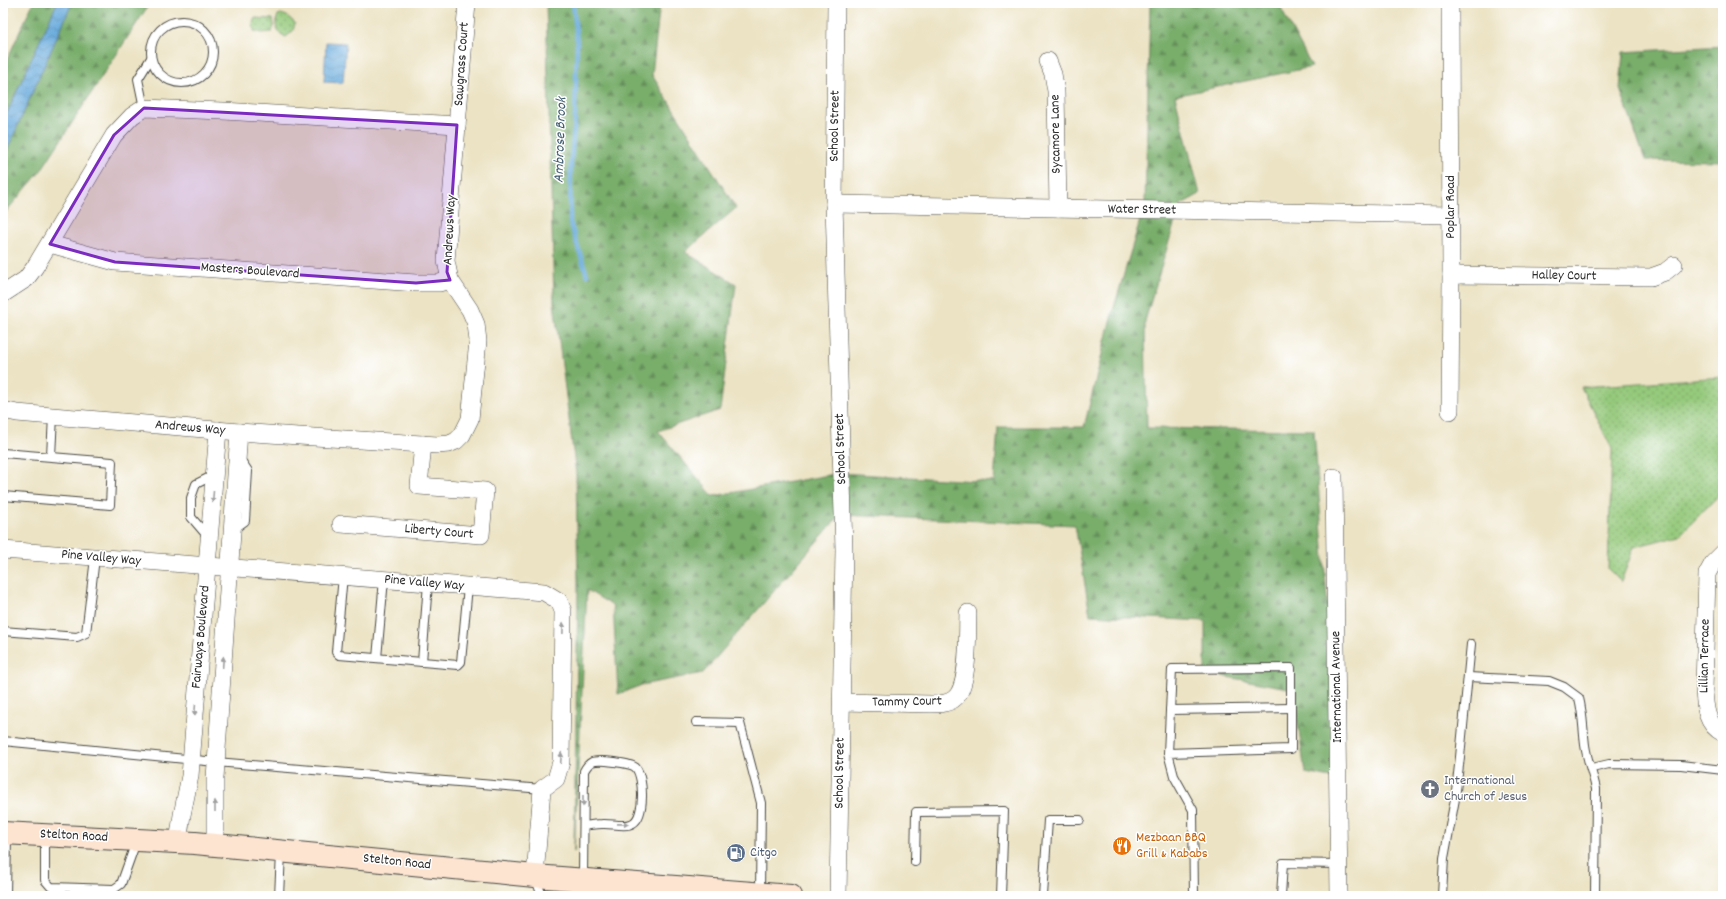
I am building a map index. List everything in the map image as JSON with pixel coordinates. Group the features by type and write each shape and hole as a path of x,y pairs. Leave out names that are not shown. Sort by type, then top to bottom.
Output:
{"main road":[{"name":"Stelton Road","path":"5,833 178,842 281,851 539,886 583,880 791,896"}],"street":[{"name":"Sawgrass Court","path":"457,125 467,3"},
{"name":"School Street","path":"836,3 834,204 844,550 838,896"},
{"name":"Poplar Road","path":"1450,3 1450,411"},
{"name":"Sycamore Lane","path":"1048,61 1053,74 1056,91 1058,208"},
{"path":"3,294 26,279 50,244 114,135 132,116 144,108 231,111 457,125"},
{"name":"Andrews Way","path":"3,410 17,413 239,432 437,445 448,444 456,441 462,435 470,419 478,341 476,324 470,310 450,280 446,261 457,125"},
{"name":"Water Street","path":"834,204 1450,215"},
{"name":"Masters Boulevard","path":"50,244 115,262 416,283 439,283 450,280"},
{"name":"Halley Court","path":"1451,275 1651,277 1665,272 1674,265"},
{"name":"Fairways Boulevard","path":"178,842 191,759 218,430"},
{"name":"Fairways Boulevard","path":"215,845 216,762 239,432"},
{"name":"Liberty Court","path":"341,524 481,535 485,491 419,486 423,444"},
{"name":"International Avenue","path":"1334,477 1339,896"},
{"name":"Pine Valley Way","path":"3,550 544,592 560,601 563,611 561,762 556,779 542,790"},
{"name":"Lillian Terrace","path":"1723,553 1713,563 1708,574 1704,690 1705,708 1710,722 1723,732"},
{"name":"Tammy Court","path":"842,702 931,704 945,703 955,699 961,690 965,678 968,613"},
{"path":"539,886 542,790"}],"lane":[{"path":"144,108 138,79 151,58 151,47 154,37 161,28 170,23 181,20 190,22 199,26 206,33 211,41 213,51 207,70 200,77 182,83 171,81 162,76 155,68 151,58"},
{"path":"51,456 53,416"},
{"path":"3,453 112,462 110,505 3,496"},
{"path":"3,631 77,637 86,633 95,558"},
{"path":"342,576 336,652 339,655 458,665 461,662 468,586"},
{"path":"377,658 384,579"},
{"path":"422,662 428,583"},
{"path":"1442,896 1444,858 1454,799 1471,644"},
{"path":"1168,753 1291,749 1291,668 1172,668 1168,753 1174,776 1193,810 1194,896"},
{"path":"1468,677 1549,681 1569,690 1579,698 1582,708 1586,746 1596,788 1595,896"},
{"path":"1170,710 1291,708"},
{"path":"696,722 740,723 761,803 760,894"},
{"path":"3,741 216,762 542,790"},
{"path":"583,880 583,775 588,765 596,761 630,764 636,767 641,779 641,806 636,821 629,824 584,826"},
{"path":"1592,768 1609,764 1681,765 1723,770"},
{"path":"915,862 916,812 1004,811 1001,896"},
{"path":"1043,896 1048,820 1080,820"},
{"path":"5,833 6,896"},
{"path":"44,835 45,880 51,887 114,889 121,884 136,840"},
{"path":"280,896 281,851"},
{"path":"1281,896 1283,863 1339,864"}],"highlighted area":[{"path":"144,108 457,125 447,272 450,280 416,283 115,262 50,244 114,135"}],"green space":[{"path":"33,3 57,3 3,122 3,68"},
{"path":"72,3 150,3 40,172 3,215 3,159"},
{"path":"150,3 192,3 191,5"},
{"path":"546,3 660,3 652,75 736,208 685,252 736,284 720,410 658,431 713,496 840,473 994,482 998,427 1084,427 1110,321 1145,203 1150,3 1278,3 1312,67 1175,96 1200,194 1180,205 1145,321 1147,428 1314,430 1341,780 1305,773 1293,689 1205,673 1205,621 1090,615 1075,525 840,515 703,673 642,685 618,694 613,606 587,590 574,852 578,585 576,474 554,303"},
{"path":"281,14 287,16 295,23 293,31 286,37 278,31 276,25 278,15"},
{"path":"255,18 273,19 274,26 272,32 262,33 254,31 253,22"},
{"path":"1723,46 1723,161 1645,160 1620,89 1623,52"},
{"path":"1723,377 1723,491 1680,535 1634,547 1621,582 1608,569 1612,449 1581,387"}],"water":[{"path":"57,3 72,3 3,159 3,122"},
{"path":"326,42 346,43 343,83 324,82"}],"waterway":[{"name":"Ambrose Brook","path":"573,3 577,41 575,118 571,161 570,222 587,275"}],"place":[{"name":"International Church of Jesus","path":"1430,789"},
{"name":"Mezbaan BBQ Grill & Kababs","path":"1122,846"},
{"name":"Citgo","path":"736,853"}]}
